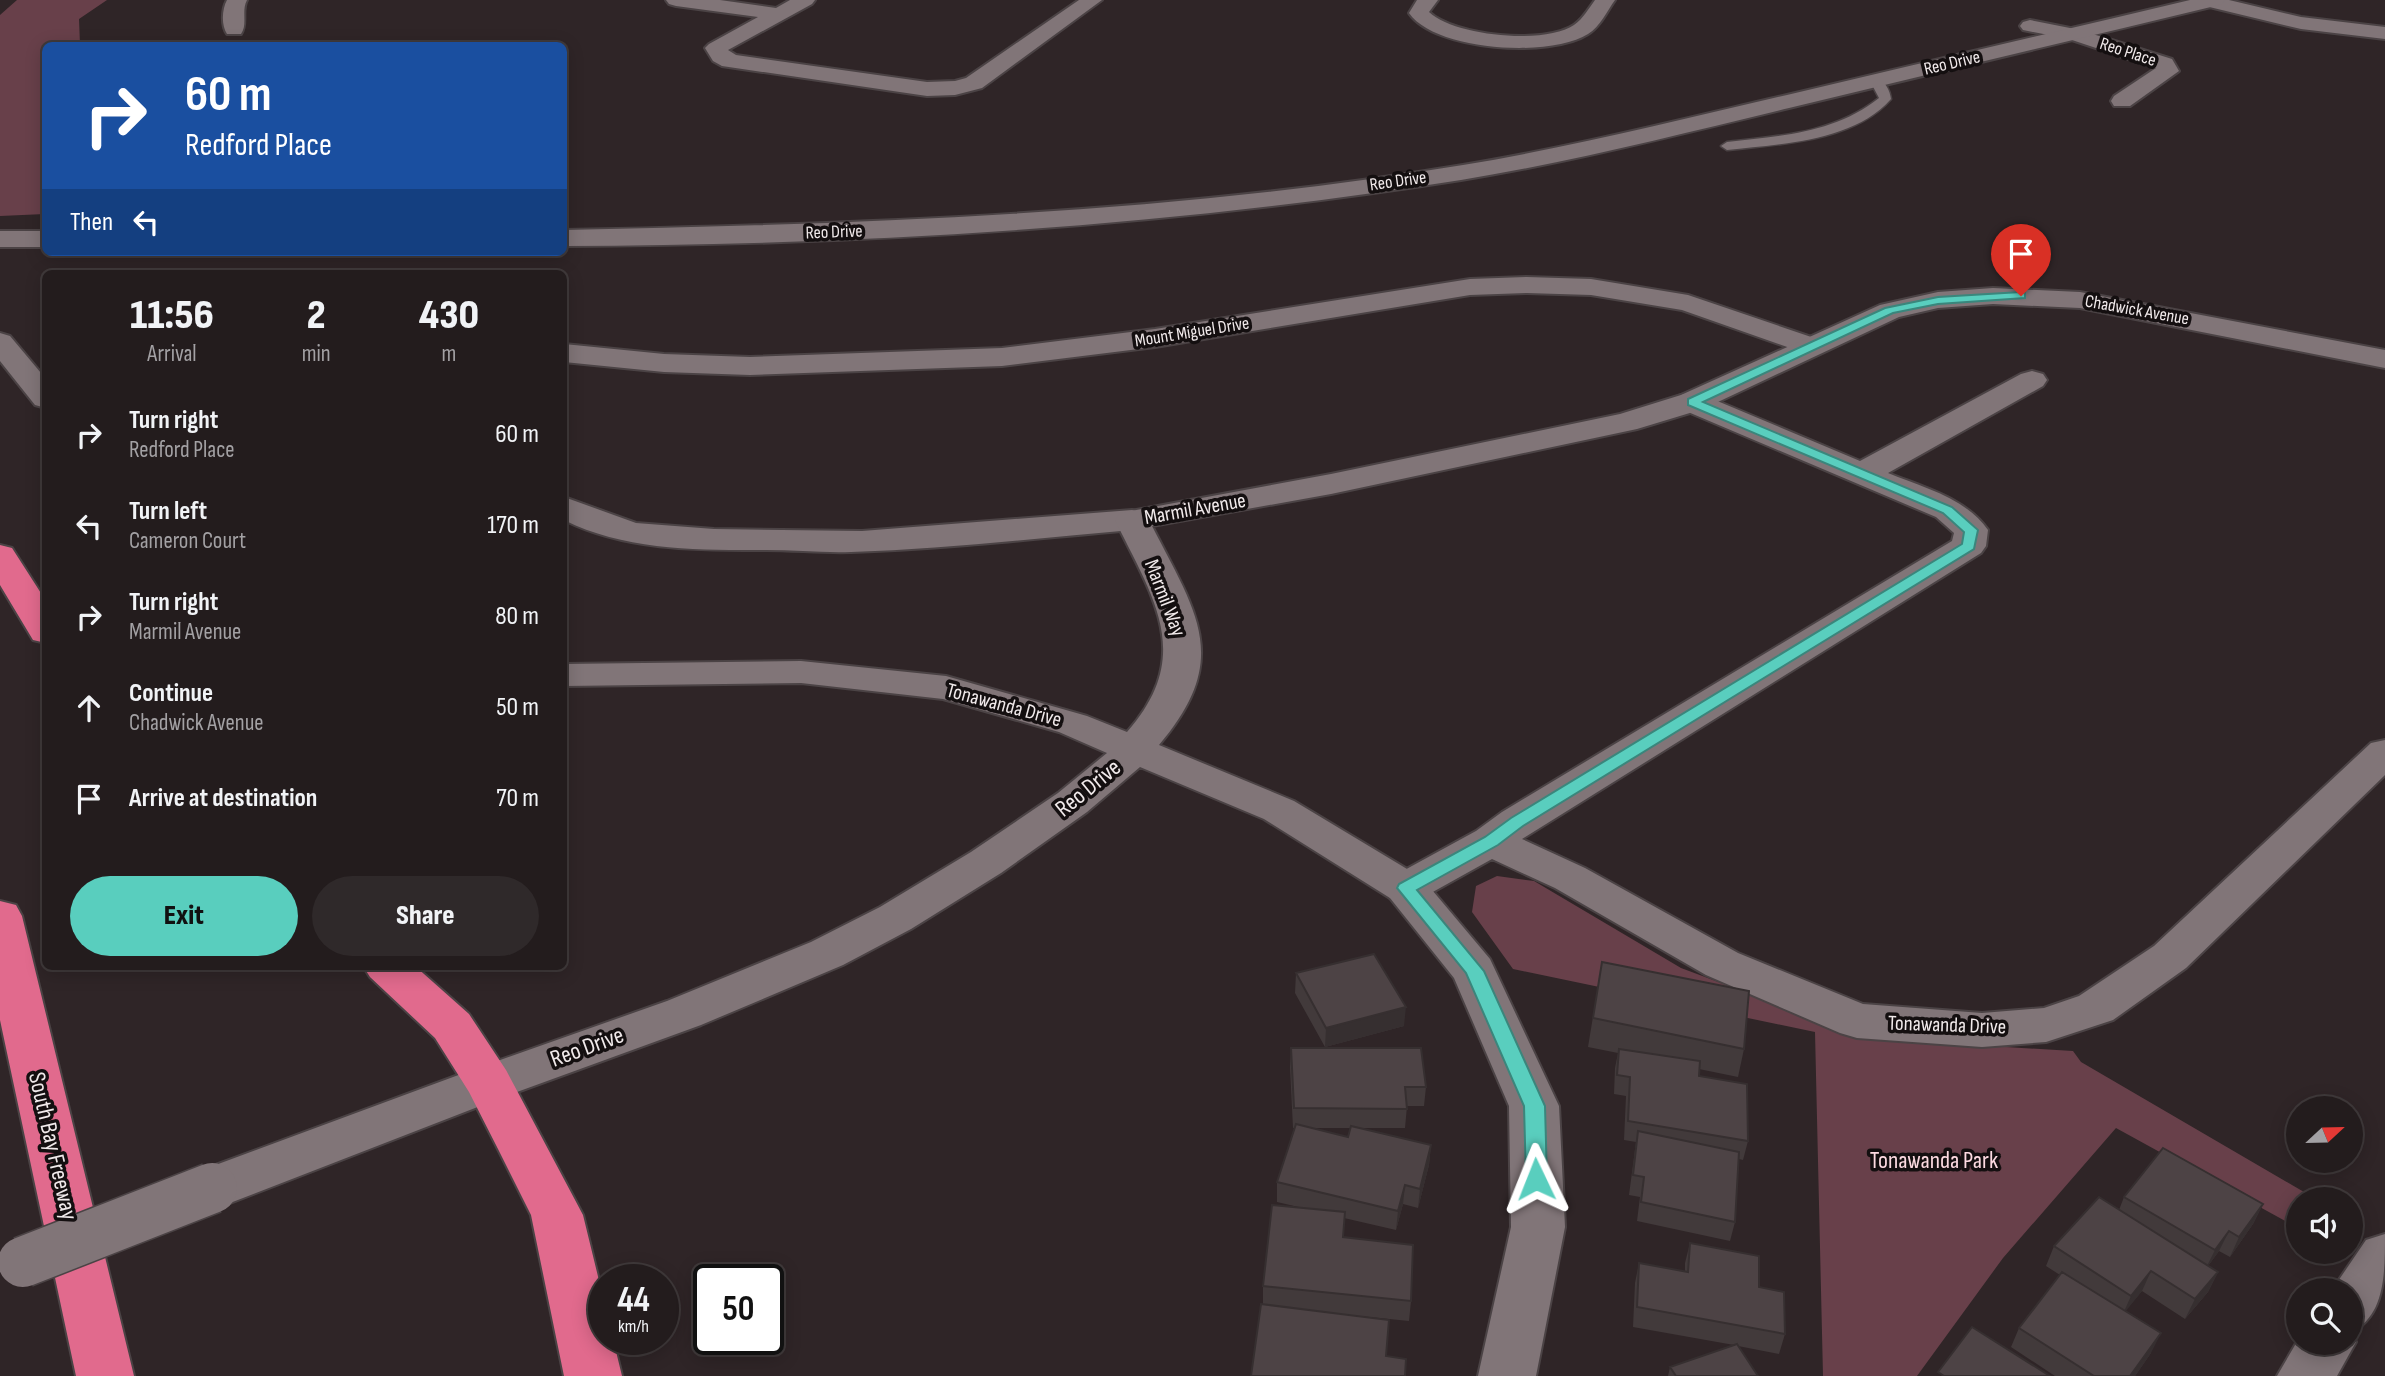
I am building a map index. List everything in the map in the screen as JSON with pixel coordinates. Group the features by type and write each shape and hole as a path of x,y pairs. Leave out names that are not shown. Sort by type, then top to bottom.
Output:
{"highway":[{"path":"0,555 42,625"},
{"name":"South Bay Freeway","path":"0,916 105,1376"},
{"path":"390,970 452,1026 489,1083 557,1215 593,1376"}],"street":[{"path":"234,30 233,7 237,0"},
{"path":"676,0 779,14"},
{"path":"805,0 716,48 718,53 730,61 927,89 962,87 974,83 1093,0"},
{"path":"1428,0 1419,9 1421,18 1450,32 1485,38 1529,40 1582,29 1605,0"},
{"name":"Reo Drive","path":"567,222 822,218 987,209 1143,198 1297,180 1445,159 1576,135 1811,81 2139,0"},
{"path":"2209,1 2301,23 2385,33"},
{"name":"Reo Drive","path":"567,238 815,233 1154,212 1468,171 1601,146 2209,1"},
{"name":"Reo Place","path":"2030,26 2073,34 2164,64 2168,72 2122,101"},
{"path":"0,239 42,239"},
{"name":"Mount Miguel Drive","path":"567,353 664,363 750,366 1002,357 1155,338 1470,287 1527,285 1591,287 1688,303 1810,346"},
{"name":"Chadwick Avenue","path":"1810,346 1889,311 1913,305 1965,297 2021,296 2110,304 2385,359"},
{"path":"0,342 42,395"},
{"name":"Marmil Avenue","path":"567,508 594,521 631,531 728,541 859,541 1132,520 1331,484 1610,426 1692,402 1810,346"},
{"path":"1863,473 2032,380"},
{"path":"1406,888 1491,841 1517,822 1969,546 1971,530 1948,510 1692,402"},
{"name":"Marmil Way","path":"1132,520 1173,608 1182,636 1184,656 1174,694 1135,750"},
{"name":"Tonawanda Drive","path":"567,675 801,672 946,688 1073,724 1279,810 1406,888 1474,971 1534,1106 1538,1227 1507,1376"},
{"name":"Reo Drive","path":"0,1271 212,1188 750,986 870,932 976,871 1077,799 1135,750"},
{"name":"Tonawanda Drive","path":"1491,841 1570,878 1722,964 1857,1021 1982,1030 2046,1025 2095,1008 2169,958 2385,752"},
{"path":"2363,1289 2385,1256"},
{"path":"2306,1376 2320,1355"}],"lane":[{"path":"1727,146 1797,136 1854,120 1877,108 1885,99 1884,92 1876,81"}],"green space":[{"path":"17,0 107,0 79,19 80,42 42,42 42,214 0,216 0,15"},
{"name":"Tonawanda Park","path":"1497,876 1534,881 1681,968 1844,1029 1957,1044 2073,1051 2081,1062 2295,1187 2286,1187 2286,1221 2116,1128 2003,1258 1917,1376 1823,1376 1815,1032 1513,969 1472,912 1476,886"}],"building":[{"path":"1374,954 1406,1007 1326,1028 1296,973"},
{"path":"1602,962 1749,991 1744,1049 1593,1018"},
{"path":"1291,1048 1421,1048 1426,1087 1405,1087 1407,1109 1294,1108"},
{"path":"1619,1049 1700,1061 1699,1076 1747,1084 1748,1141 1628,1121 1630,1077 1617,1075"},
{"path":"1296,1124 1348,1137 1351,1126 1431,1145 1420,1189 1405,1185 1398,1211 1277,1182"},
{"path":"1638,1131 1739,1152 1735,1222 1641,1202 1644,1177 1633,1175"},
{"path":"2163,1148 2263,1204 2239,1237 2229,1231 2215,1250 2124,1197"},
{"path":"2099,1197 2218,1272 2195,1299 2151,1271 2131,1296 2054,1246"},
{"path":"1272,1205 1345,1212 1343,1237 1413,1245 1411,1301 1263,1286"},
{"path":"1690,1243 1759,1256 1759,1287 1784,1292 1785,1334 1637,1307 1639,1263 1688,1272"},
{"path":"2062,1272 2161,1333 2130,1376 2094,1376 2019,1328"},
{"path":"1261,1304 1389,1320 1386,1356 1406,1359 1405,1376 1251,1376"},
{"path":"1972,1327 2050,1376 1944,1376 1938,1372"},
{"path":"1737,1344 1758,1376 1676,1376 1670,1367"}],"route":[{"path":"1536,1179 1534,1106 1474,971 1406,888 1491,841 1517,822 1969,546 1971,530 1948,510 1692,402 1889,311 1938,300 2021,296"}]}
